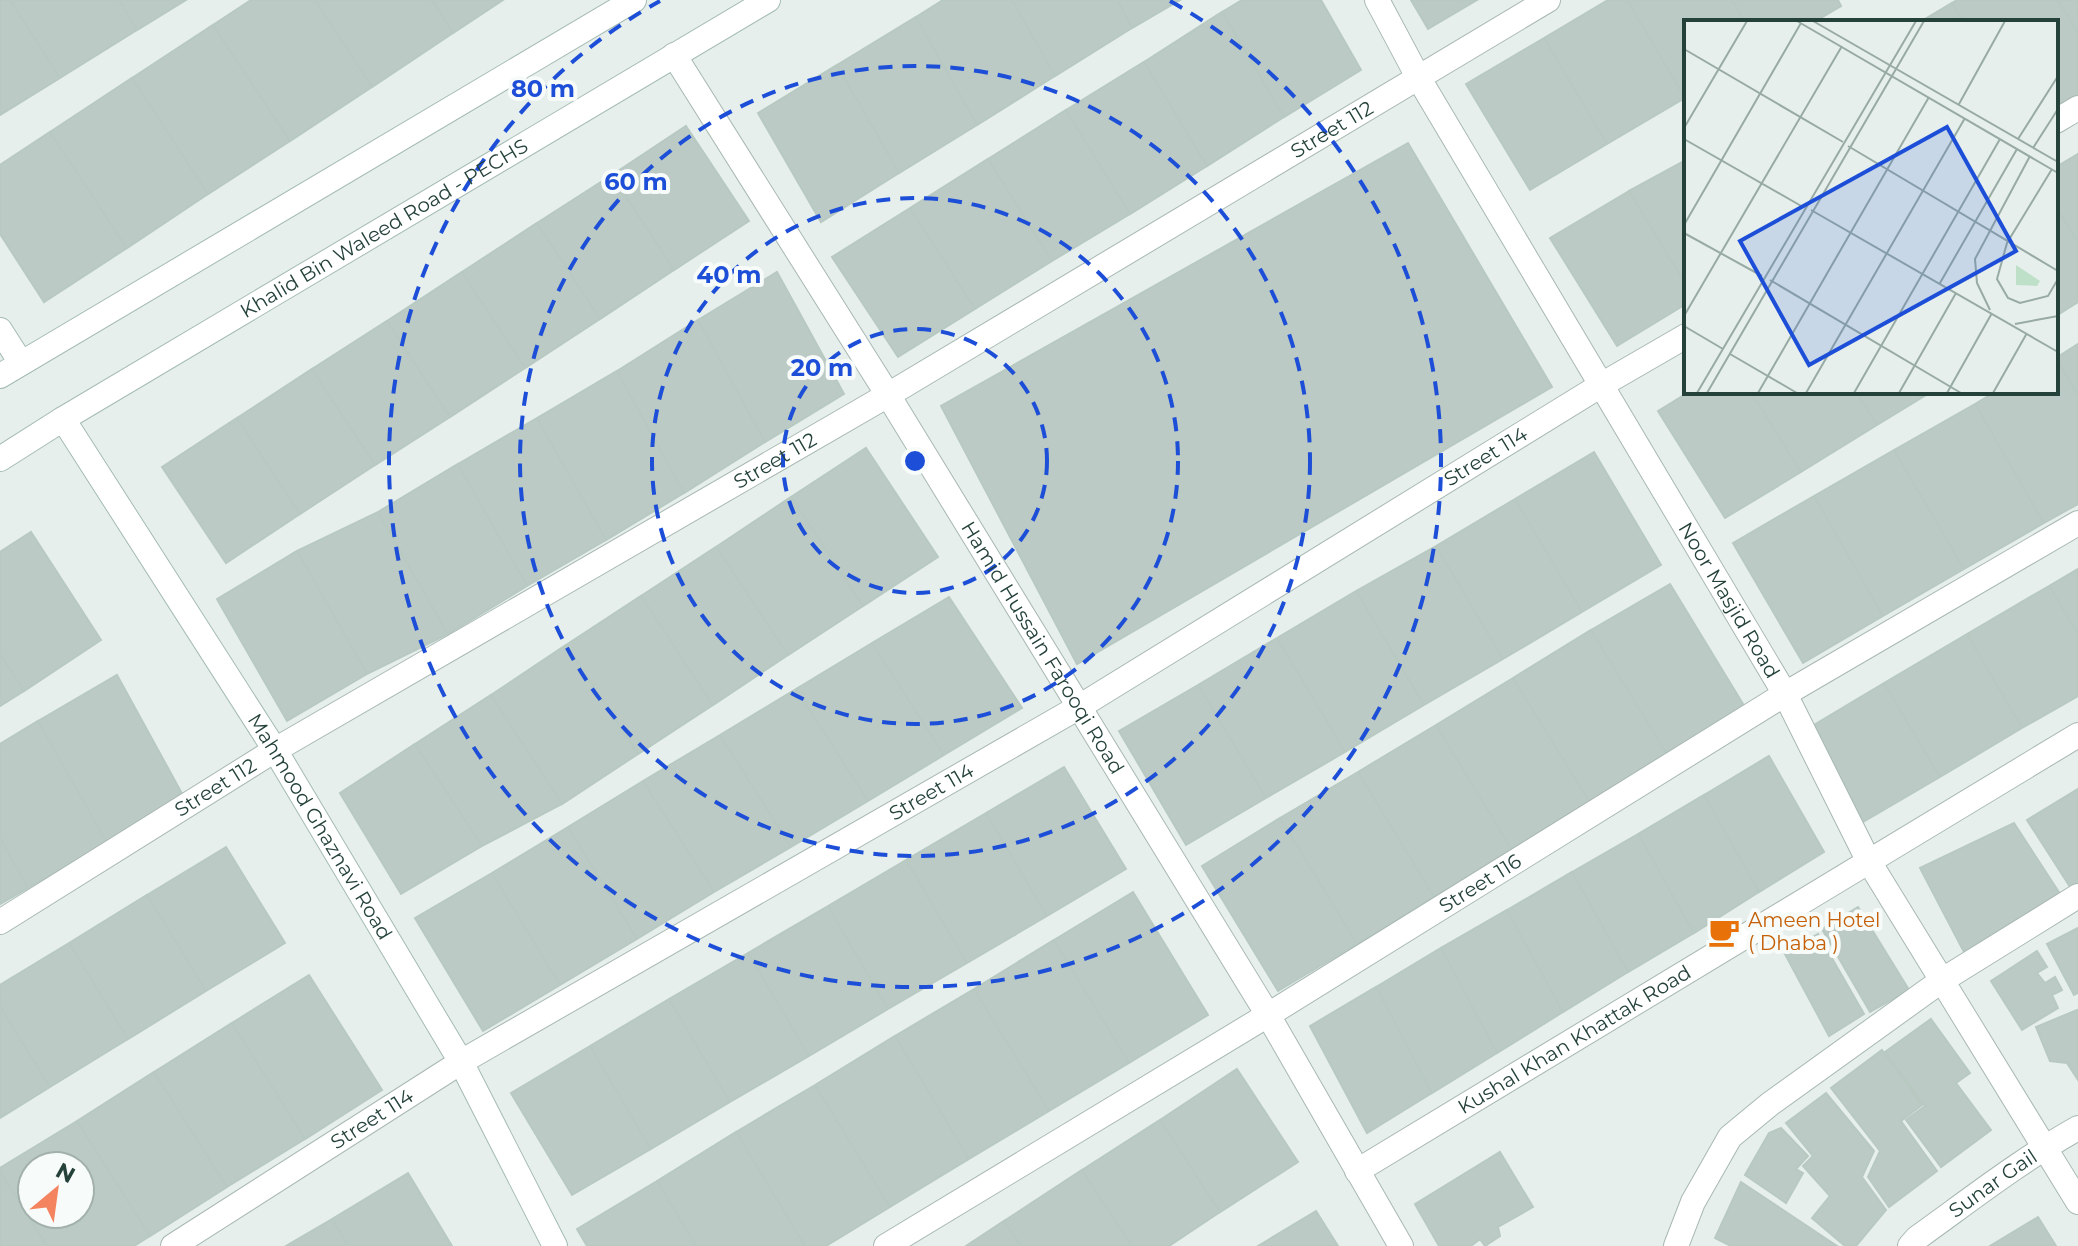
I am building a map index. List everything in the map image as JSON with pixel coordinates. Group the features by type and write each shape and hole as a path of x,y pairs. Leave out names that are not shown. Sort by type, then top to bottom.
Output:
{"street":[{"name":"Khalid Bin Waleed Road - PECHS","path":"0,459 768,0"},
{"name":"Noor Masjid Road","path":"1377,0 1418,77 1785,694 1868,860 2078,1202"},
{"name":"Street 112","path":"0,922 275,750 888,395 1548,0"},
{"path":"0,376 632,1"},
{"name":"Hamid Hussain Farooqi Road","path":"674,55 888,395 1268,1015 1401,1246"},
{"path":"2058,120 2078,108"},
{"path":"0,330 21,363"},
{"name":"Street 114","path":"173,1246 461,1062 1079,707 1684,337"},
{"name":"Mahmood Ghaznavi Road","path":"63,419 275,750 461,1062 555,1246"},
{"name":"Street 116","path":"886,1246 1268,1015 1785,694 2078,523"},
{"name":"Kushal Khan Khattak Road","path":"1357,1171 2078,735"},
{"path":"1676,1246 1693,1202 1730,1137 1770,1104 1941,981 2078,896"},
{"name":"Sunar Gail","path":"1910,1246 2044,1147 2078,1128"}],"building":[{"path":"0,0 10,0 60,78 0,115"},
{"path":"10,0 119,0 137,30 60,78"},
{"path":"119,0 186,0 137,30"},
{"path":"251,0 315,0 372,87 290,141 213,25"},
{"path":"315,0 432,0 453,33 372,87"},
{"path":"432,0 503,0 453,33"},
{"path":"943,0 1012,0 1055,76 977,125 916,17"},
{"path":"1012,0 1117,0 1132,28 1055,76"},
{"path":"1117,0 1180,0 1132,28"},
{"path":"1242,0 1321,0 1361,70 1284,117 1222,12"},
{"path":"1411,0 1477,0 1428,29"},
{"path":"1608,0 1627,0 1684,99 1607,144 1544,38"},
{"path":"1627,0 1732,0 1744,20 1684,20 1684,96"},
{"path":"1732,0 1838,0 1841,6 1817,20 1744,20"},
{"path":"1957,0 2058,0 2078,33 2078,96 2058,108 2058,20 1962,20 1952,3"},
{"path":"2058,0 2078,0 2078,33"},
{"path":"1952,3 1962,20 1923,20"},
{"path":"1222,12 1284,117 1207,166 1144,62"},
{"path":"916,17 977,125 899,173 837,65"},
{"path":"213,25 290,141 208,194 132,78"},
{"path":"1544,38 1607,144 1530,190 1466,84"},
{"path":"1144,62 1207,166 1130,214 1066,110"},
{"path":"837,65 899,173 821,222 758,113"},
{"path":"132,78 208,194 127,248 50,132"},
{"path":"1066,110 1130,214 1052,261 988,159"},
{"path":"686,126 749,221 674,270 612,175"},
{"path":"50,132 127,248 44,302 0,234 0,165"},
{"path":"1408,143 1552,387 1077,664 941,406"},
{"path":"2078,154 2078,243 2058,210 2058,166"},
{"path":"988,159 1052,261 975,309 910,208"},
{"path":"1684,161 1684,282 1629,191"},
{"path":"612,175 674,270 600,319 537,223"},
{"path":"1629,191 1684,282 1684,305 1617,346 1550,238"},
{"path":"910,208 975,309 898,357 832,257"},
{"path":"2058,210 2078,243 2078,302 2058,315"},
{"path":"537,223 600,319 525,368 462,272"},
{"path":"462,272 525,368 450,417 387,321"},
{"path":"777,272 844,394 765,442 698,320"},
{"path":"698,320 765,442 684,493 617,371"},
{"path":"387,321 450,417 375,465 312,369"},
{"path":"2078,344 2078,396 2058,361 2058,357"},
{"path":"2058,361 2078,396 2078,504 2044,523 1975,404 1992,394 2058,394"},
{"path":"312,369 375,465 300,514 237,418"},
{"path":"617,371 684,493 606,540 537,418"},
{"path":"1686,394 1752,394 1801,472 1725,518 1658,411"},
{"path":"1752,394 1857,394 1877,425 1801,472"},
{"path":"1857,394 1928,394 1877,425"},
{"path":"1975,404 2044,523 1964,569 1894,450"},
{"path":"237,418 300,514 226,563 162,467"},
{"path":"537,418 606,540 527,586 458,464"},
{"path":"866,448 938,557 863,606 791,497"},
{"path":"1894,450 1964,569 1883,616 1814,496"},
{"path":"1594,452 1661,565 1582,612 1515,499"},
{"path":"458,464 527,586 448,634 378,512"},
{"path":"1814,496 1883,616 1803,663 1733,543"},
{"path":"791,497 863,606 788,655 716,547"},
{"path":"1515,499 1582,612 1503,659 1436,546"},
{"path":"378,512 448,634 367,674 297,551"},
{"path":"31,532 101,640 24,691 0,654 0,552"},
{"path":"1436,546 1503,659 1424,705 1356,591"},
{"path":"716,547 788,655 713,705 641,596"},
{"path":"297,551 367,674 287,721 217,599"},
{"path":"2078,569 2078,634 2049,586"},
{"path":"1670,584 1746,709 1668,756 1591,630"},
{"path":"2049,586 2078,634 2078,696 2022,728 1967,634"},
{"path":"1356,591 1424,705 1345,752 1277,638"},
{"path":"641,596 713,705 638,754 566,645"},
{"path":"949,597 1022,708 944,755 872,643"},
{"path":"1591,630 1668,756 1590,803 1513,678"},
{"path":"1967,634 2022,728 1940,777 1884,683"},
{"path":"1277,638 1345,752 1266,798 1198,685"},
{"path":"872,643 944,755 868,801 796,689"},
{"path":"566,645 638,754 562,804 491,695"},
{"path":"0,654 24,691 0,706"},
{"path":"117,675 185,799 107,843 38,721"},
{"path":"1513,678 1590,803 1512,850 1436,725"},
{"path":"1884,683 1940,777 1858,825 1802,732"},
{"path":"1198,685 1266,798 1186,845 1119,731"},
{"path":"796,689 868,801 791,847 720,735"},
{"path":"491,695 562,804 482,846 415,744"},
{"path":"38,721 107,843 28,888 0,838 0,744"},
{"path":"1436,725 1512,850 1434,897 1358,772"},
{"path":"720,735 791,847 714,892 643,781"},
{"path":"415,744 482,846 401,894 340,793"},
{"path":"1769,756 1824,852 1759,892 1704,795"},
{"path":"1064,767 1126,869 1047,916 986,813"},
{"path":"1358,772 1434,897 1357,944 1280,818"},
{"path":"643,781 714,892 637,939 568,827"},
{"path":"2078,789 2078,890 2074,893 2027,820"},
{"path":"1704,795 1759,892 1694,933 1638,834"},
{"path":"986,813 1047,916 967,963 906,860"},
{"path":"1280,818 1357,944 1278,991 1202,866"},
{"path":"2014,823 2064,900 1965,954 1920,868"},
{"path":"568,827 637,939 560,985 492,873"},
{"path":"1638,834 1694,933 1628,972 1572,872"},
{"path":"0,838 28,888 0,904"},
{"path":"226,847 285,943 206,991 147,895"},
{"path":"906,860 967,963 888,1009 828,906"},
{"path":"1572,872 1628,972 1563,1012 1507,910"},
{"path":"492,873 560,985 483,1031 415,918"},
{"path":"1133,892 1208,1015 1129,1063 1054,940"},
{"path":"147,895 206,991 128,1039 69,943"},
{"path":"828,906 888,1009 809,1056 748,953"},
{"path":"1858,907 1909,990 1870,1012 1822,929"},
{"path":"1507,910 1563,1012 1497,1053 1441,948"},
{"path":"2078,928 2078,993 2074,995 2047,944"},
{"path":"1818,934 1864,1014 1829,1036 1785,954"},
{"path":"1054,940 1129,1063 1049,1111 974,989"},
{"path":"69,943 128,1039 50,1087 0,1007 0,985"},
{"path":"1441,948 1497,1053 1432,1093 1376,987"},
{"path":"2037,951 2047,967 2037,973 2045,983 2055,977 2062,990 2052,995 2058,1008 2022,1030 1991,981"},
{"path":"748,953 809,1056 730,1102 669,999"},
{"path":"309,975 382,1090 305,1139 232,1023"},
{"path":"1376,987 1432,1093 1367,1133 1310,1026"},
{"path":"974,989 1049,1111 969,1159 895,1036"},
{"path":"669,999 730,1102 651,1149 590,1046"},
{"path":"0,1007 50,1087 0,1118"},
{"path":"2077,1010 2078,1080 2067,1063 2050,1061 2036,1027"},
{"path":"1931,1019 1970,1073 1956,1083 1991,1130 1941,1167 1906,1120 1925,1106 1885,1052"},
{"path":"232,1023 305,1139 227,1187 154,1072"},
{"path":"895,1036 969,1159 890,1207 815,1085"},
{"path":"590,1046 651,1149 572,1195 511,1093"},
{"path":"1882,1050 1922,1105 1901,1121 1937,1171 1889,1207 1868,1177 1880,1151 1831,1088"},
{"path":"1237,1069 1298,1162 1220,1212 1160,1120"},
{"path":"154,1072 227,1187 150,1236 77,1121"},
{"path":"815,1085 890,1207 826,1246 805,1246 736,1132"},
{"path":"1826,1093 1874,1151 1862,1177 1886,1210 1856,1246 1845,1246 1812,1218 1830,1196 1803,1166 1813,1156 1786,1123"},
{"path":"1160,1120 1220,1212 1169,1246 1132,1246 1082,1170"},
{"path":"77,1121 95,1150 29,1150"},
{"path":"1781,1128 1808,1156 1796,1169 1803,1173 1786,1203 1745,1175 1769,1133"},
{"path":"736,1132 805,1246 696,1246 657,1181"},
{"path":"96,1151 150,1236 134,1246 47,1246 37,1230 96,1230"},
{"path":"1500,1152 1533,1207 1498,1227 1500,1236 1485,1246 1480,1239 1471,1246 1439,1246 1415,1204"},
{"path":"16,1158 16,1197 0,1171"},
{"path":"1082,1170 1132,1246 1021,1246 1004,1221"},
{"path":"0,1171 16,1197 16,1230 37,1230 47,1246 0,1246"},
{"path":"408,1173 452,1246 348,1246 332,1219"},
{"path":"657,1181 696,1246 587,1246 577,1229"},
{"path":"1741,1182 1837,1246 1731,1246 1715,1238"},
{"path":"1316,1211 1338,1246 1258,1246"},
{"path":"2038,1217 2056,1246 1990,1246"},
{"path":"332,1219 348,1246 286,1246"},
{"path":"1004,1221 1021,1246 966,1246"}],"place":[{"name":"Ameen Hotel ( Dhaba )","path":"1724,932"}]}
